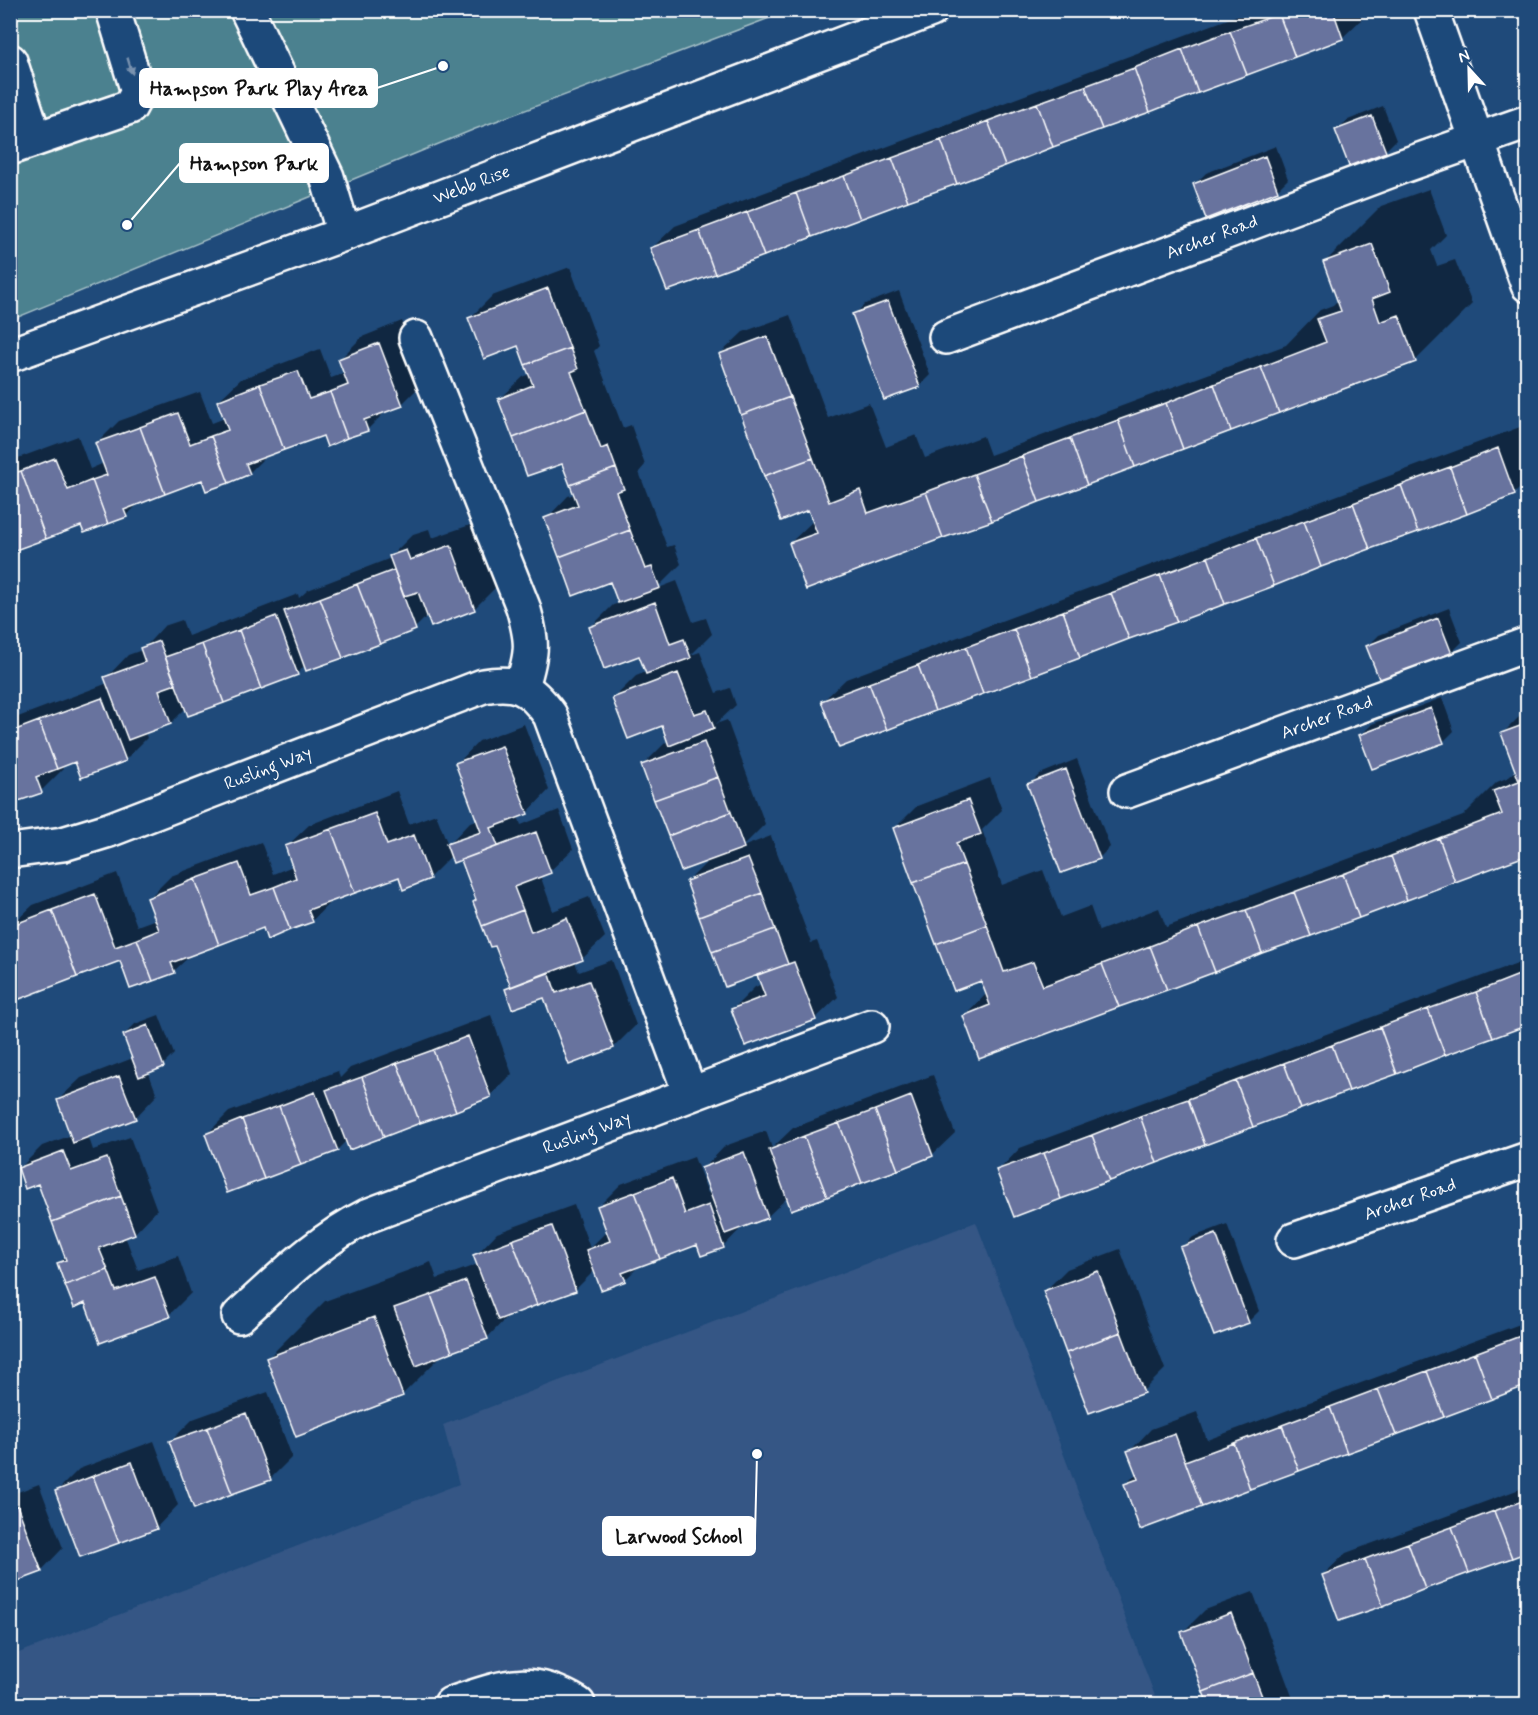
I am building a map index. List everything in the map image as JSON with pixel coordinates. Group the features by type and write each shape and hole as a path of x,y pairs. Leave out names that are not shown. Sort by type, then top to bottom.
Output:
{"street":[{"path":"10,61 23,143 130,107 138,92 113,10"},
{"path":"247,10 327,177 344,234"},
{"name":"Webb Rise","path":"10,355 344,234 931,10"},
{"path":"1431,10 1527,285"},
{"name":"Archer Road","path":"946,337 1400,166 1527,122"},
{"path":"416,338 523,607 531,638 530,661 522,686 540,700 550,715 690,1094"},
{"name":"Archer Road","path":"1127,792 1527,644"},
{"name":"Rusling Way","path":"10,851 63,844 109,830 483,686 502,683 522,686"},
{"name":"Rusling Way","path":"239,1316 323,1241 367,1216 872,1026"},
{"name":"Archer Road","path":"1294,1240 1527,1159"},
{"path":"451,1704 507,1687 543,1687 578,1704"}],"shaded area":[{"path":"976,1222 1158,1704 11,1704 11,1656 459,1484 443,1425"}],"green space":[{"path":"11,11 788,11 475,129 11,320"}],"building":[{"path":"1287,10 1333,10 1343,39 1295,57 1279,14"},
{"path":"1279,14 1295,57 1247,75 1230,31"},
{"path":"1230,31 1247,75 1198,93 1182,49"},
{"path":"1182,49 1198,93 1150,112 1134,68"},
{"path":"1134,68 1150,112 1102,129 1085,86"},
{"path":"1085,86 1102,129 1053,147 1037,103"},
{"path":"1037,103 1053,147 1005,166 988,121"},
{"path":"1372,116 1386,152 1349,166 1335,130"},
{"path":"988,121 1005,166 957,184 941,140"},
{"path":"941,140 957,184 908,201 892,158"},
{"path":"1265,156 1278,191 1206,219 1193,184"},
{"path":"892,158 908,201 860,219 844,176"},
{"path":"844,176 860,219 812,237 796,193"},
{"path":"796,193 812,237 764,256 747,212"},
{"path":"747,212 764,256 715,274 699,230"},
{"path":"699,230 715,274 667,291 650,248"},
{"path":"1372,244 1390,292 1372,299 1380,322 1399,315 1416,362 1279,413 1261,367 1326,342 1317,319 1341,311 1323,262"},
{"path":"548,288 570,348 525,365 518,346 484,359 468,318"},
{"path":"888,301 920,387 884,400 852,314"},
{"path":"767,336 790,397 741,415 719,354"},
{"path":"379,343 403,406 364,420 368,431 347,438 330,392 348,385 338,359"},
{"path":"570,348 578,369 571,372 586,410 513,438 498,399 533,385 525,365"},
{"path":"1261,367 1279,413 1231,431 1214,384"},
{"path":"298,371 309,399 330,392 347,438 327,447 323,436 284,450 260,384"},
{"path":"260,384 284,450 246,464 250,474 229,483 211,436 228,430 217,401"},
{"path":"1214,384 1231,431 1183,449 1166,403"},
{"path":"790,397 813,458 764,476 741,415"},
{"path":"1166,403 1183,449 1135,467 1118,420"},
{"path":"586,410 601,449 608,446 616,468 570,485 562,464 527,476 513,438"},
{"path":"178,413 190,444 211,436 229,483 206,491 202,480 165,494 140,427"},
{"path":"1118,420 1135,467 1087,485 1070,438"},
{"path":"140,427 165,494 124,510 127,517 108,524 92,480 107,475 95,443"},
{"path":"1070,438 1087,485 1039,502 1022,456"},
{"path":"1498,448 1515,495 1467,514 1450,467"},
{"path":"1022,456 1039,502 992,521 974,474"},
{"path":"55,458 68,490 92,480 108,524 84,533 81,526 46,539 21,471"},
{"path":"813,458 829,502 860,490 868,513 926,492 943,538 806,590 789,543 817,533 808,510 781,521 764,476"},
{"path":"1450,467 1467,514 1418,532 1401,485"},
{"path":"616,468 624,489 616,492 630,530 559,557 544,518 578,505 570,485"},
{"path":"21,471 46,539 10,552 10,474"},
{"path":"974,474 992,521 943,538 926,492"},
{"path":"1401,485 1418,532 1370,549 1353,503"},
{"path":"1353,503 1370,549 1321,567 1304,521"},
{"path":"1304,521 1321,567 1274,586 1256,538"},
{"path":"630,530 645,569 652,567 660,588 618,603 610,582 573,596 559,557"},
{"path":"1256,538 1274,586 1225,604 1208,557"},
{"path":"451,545 475,610 431,627 418,592 404,596 389,556 406,550 410,560"},
{"path":"1208,557 1225,604 1177,622 1160,575"},
{"path":"394,570 416,630 380,644 357,584"},
{"path":"1160,575 1177,622 1129,639 1111,593"},
{"path":"357,584 380,644 343,658 320,598"},
{"path":"1111,593 1129,639 1080,658 1063,611"},
{"path":"320,598 343,658 306,671 284,611"},
{"path":"655,602 670,644 684,639 691,658 646,674 639,656 604,669 589,627"},
{"path":"1063,611 1080,658 1032,676 1014,629"},
{"path":"276,616 298,675 261,689 239,630"},
{"path":"1438,618 1452,654 1380,681 1366,646"},
{"path":"1014,629 1032,676 983,694 966,647"},
{"path":"239,630 261,689 224,703 202,644"},
{"path":"159,641 176,684 159,690 171,724 128,740 104,677 145,662 140,648"},
{"path":"202,644 224,703 188,716 165,657"},
{"path":"966,647 983,694 935,711 918,665"},
{"path":"918,665 935,711 887,730 869,683"},
{"path":"678,673 694,714 707,710 714,728 669,746 662,726 628,739 612,698"},
{"path":"869,683 887,730 839,748 821,701"},
{"path":"102,698 126,761 81,778 75,762 57,769 39,721"},
{"path":"1431,708 1444,743 1372,769 1359,735"},
{"path":"39,721 57,769 36,777 42,793 10,804 10,732"},
{"path":"1528,723 1528,855 1455,882 1439,838 1502,814 1493,791 1519,781 1501,733"},
{"path":"704,742 718,777 654,800 641,765"},
{"path":"502,746 528,814 491,828 498,846 453,863 446,844 481,832 455,763"},
{"path":"1066,769 1100,859 1061,873 1027,784"},
{"path":"718,777 731,812 668,836 654,800"},
{"path":"968,800 981,834 956,843 964,864 913,883 893,828"},
{"path":"731,812 744,848 681,871 668,836"},
{"path":"375,813 387,845 414,835 430,879 403,890 399,877 355,893 331,829"},
{"path":"331,829 355,893 308,910 313,922 290,930 274,887 296,878 285,846"},
{"path":"536,832 551,873 514,887 523,910 482,926 473,902 476,900 461,860"},
{"path":"1439,838 1455,882 1407,900 1391,856"},
{"path":"1391,856 1407,900 1359,918 1343,874"},
{"path":"748,858 762,893 699,917 686,881"},
{"path":"239,863 251,895 274,887 290,930 267,940 263,928 219,945 195,879"},
{"path":"964,864 987,925 936,944 913,883"},
{"path":"1343,874 1359,918 1311,936 1294,892"},
{"path":"195,879 219,945 171,963 175,973 153,981 137,939 159,930 147,898"},
{"path":"1294,892 1311,936 1262,953 1246,910"},
{"path":"762,893 775,929 712,952 699,917"},
{"path":"95,894 115,947 137,939 153,981 130,989 120,961 77,977 52,910"},
{"path":"52,910 77,977 17,1000 10,984 10,951 17,949 10,926"},
{"path":"523,910 531,932 567,918 583,960 511,987 495,946 490,947 482,926"},
{"path":"1246,910 1262,953 1215,972 1198,927"},
{"path":"987,925 1004,972 1033,962 1043,986 1102,964 1119,1007 979,1059 963,1016 990,1005 981,981 954,991 936,944"},
{"path":"1198,927 1215,972 1167,990 1150,946"},
{"path":"775,929 788,964 725,987 712,952"},
{"path":"1150,946 1167,990 1119,1007 1102,964"},
{"path":"794,962 816,1020 745,1046 731,1009 765,996 757,975"},
{"path":"549,972 556,993 589,981 614,1048 569,1065 544,998 512,1009 505,989"},
{"path":"1524,973 1528,983 1528,1025 1493,1038 1476,992"},
{"path":"1476,992 1493,1038 1445,1055 1428,1009"},
{"path":"1428,1009 1445,1055 1397,1074 1380,1027"},
{"path":"148,1025 164,1067 139,1077 123,1035"},
{"path":"1380,1027 1397,1074 1349,1091 1332,1045"},
{"path":"468,1036 491,1097 456,1111 433,1050"},
{"path":"1332,1045 1349,1091 1301,1109 1284,1063"},
{"path":"433,1050 456,1111 420,1123 397,1063"},
{"path":"397,1063 420,1123 384,1137 362,1077"},
{"path":"1284,1063 1301,1109 1253,1127 1236,1081"},
{"path":"119,1076 136,1119 73,1143 57,1100"},
{"path":"362,1077 384,1137 349,1150 326,1090"},
{"path":"1236,1081 1253,1127 1205,1145 1188,1099"},
{"path":"315,1092 338,1151 301,1165 279,1106"},
{"path":"911,1096 933,1156 898,1170 875,1110"},
{"path":"1188,1099 1205,1145 1157,1163 1140,1116"},
{"path":"279,1106 301,1165 264,1179 242,1119"},
{"path":"875,1110 898,1170 862,1183 839,1123"},
{"path":"1140,1116 1157,1163 1109,1181 1092,1135"},
{"path":"242,1119 264,1179 227,1193 205,1134"},
{"path":"839,1123 862,1183 827,1197 804,1136"},
{"path":"1092,1135 1109,1181 1061,1199 1044,1153"},
{"path":"804,1136 827,1197 791,1210 769,1150"},
{"path":"63,1151 71,1171 107,1158 121,1196 52,1222 38,1184 25,1189 18,1168"},
{"path":"744,1152 768,1218 725,1234 701,1168"},
{"path":"1044,1153 1061,1199 1014,1217 996,1170"},
{"path":"672,1178 685,1214 709,1205 724,1248 701,1256 697,1245 660,1259 635,1192"},
{"path":"635,1192 660,1259 622,1273 626,1281 601,1290 586,1250 610,1241 597,1206"},
{"path":"121,1196 135,1234 99,1248 108,1270 65,1285 57,1263 66,1260 52,1222"},
{"path":"552,1226 576,1291 537,1305 512,1240"},
{"path":"1216,1234 1249,1323 1214,1336 1180,1247"},
{"path":"512,1240 537,1305 498,1320 473,1255"},
{"path":"108,1270 116,1291 155,1277 170,1317 100,1343 85,1303 74,1308 65,1285"},
{"path":"1098,1271 1121,1332 1066,1353 1043,1291"},
{"path":"466,1281 488,1339 452,1352 431,1295"},
{"path":"431,1295 452,1352 416,1366 394,1308"},
{"path":"374,1317 403,1396 296,1437 266,1358"},
{"path":"1121,1332 1144,1393 1089,1413 1066,1353"},
{"path":"1523,1335 1528,1347 1528,1385 1492,1399 1475,1353"},
{"path":"1475,1353 1492,1399 1444,1417 1427,1371"},
{"path":"1427,1371 1444,1417 1396,1435 1378,1389"},
{"path":"1378,1389 1396,1435 1347,1453 1330,1407"},
{"path":"1330,1407 1347,1453 1299,1471 1282,1425"},
{"path":"246,1413 271,1480 232,1494 207,1428"},
{"path":"1282,1425 1299,1471 1250,1489 1234,1443"},
{"path":"207,1428 232,1494 194,1509 169,1441"},
{"path":"1175,1434 1202,1507 1140,1530 1124,1484 1138,1479 1127,1451"},
{"path":"1234,1443 1250,1489 1202,1507 1185,1461"},
{"path":"132,1462 157,1529 119,1543 93,1476"},
{"path":"93,1476 119,1543 80,1557 55,1491"},
{"path":"1528,1499 1528,1552 1512,1558 1494,1511"},
{"path":"17,1505 42,1572 10,1584 10,1508"},
{"path":"1494,1511 1512,1558 1469,1573 1452,1527"},
{"path":"1452,1527 1469,1573 1425,1589 1408,1543"},
{"path":"1408,1543 1425,1589 1383,1606 1365,1559"},
{"path":"1365,1559 1383,1606 1339,1621 1322,1575"},
{"path":"1231,1613 1253,1673 1203,1692 1181,1632"},
{"path":"1253,1673 1265,1704 1208,1704 1203,1692"}],"place":[{"name":"Hampson Park Play Area","path":"443,66"},
{"name":"Hampson Park","path":"127,225"},
{"name":"Larwood School","path":"757,1454"}]}
